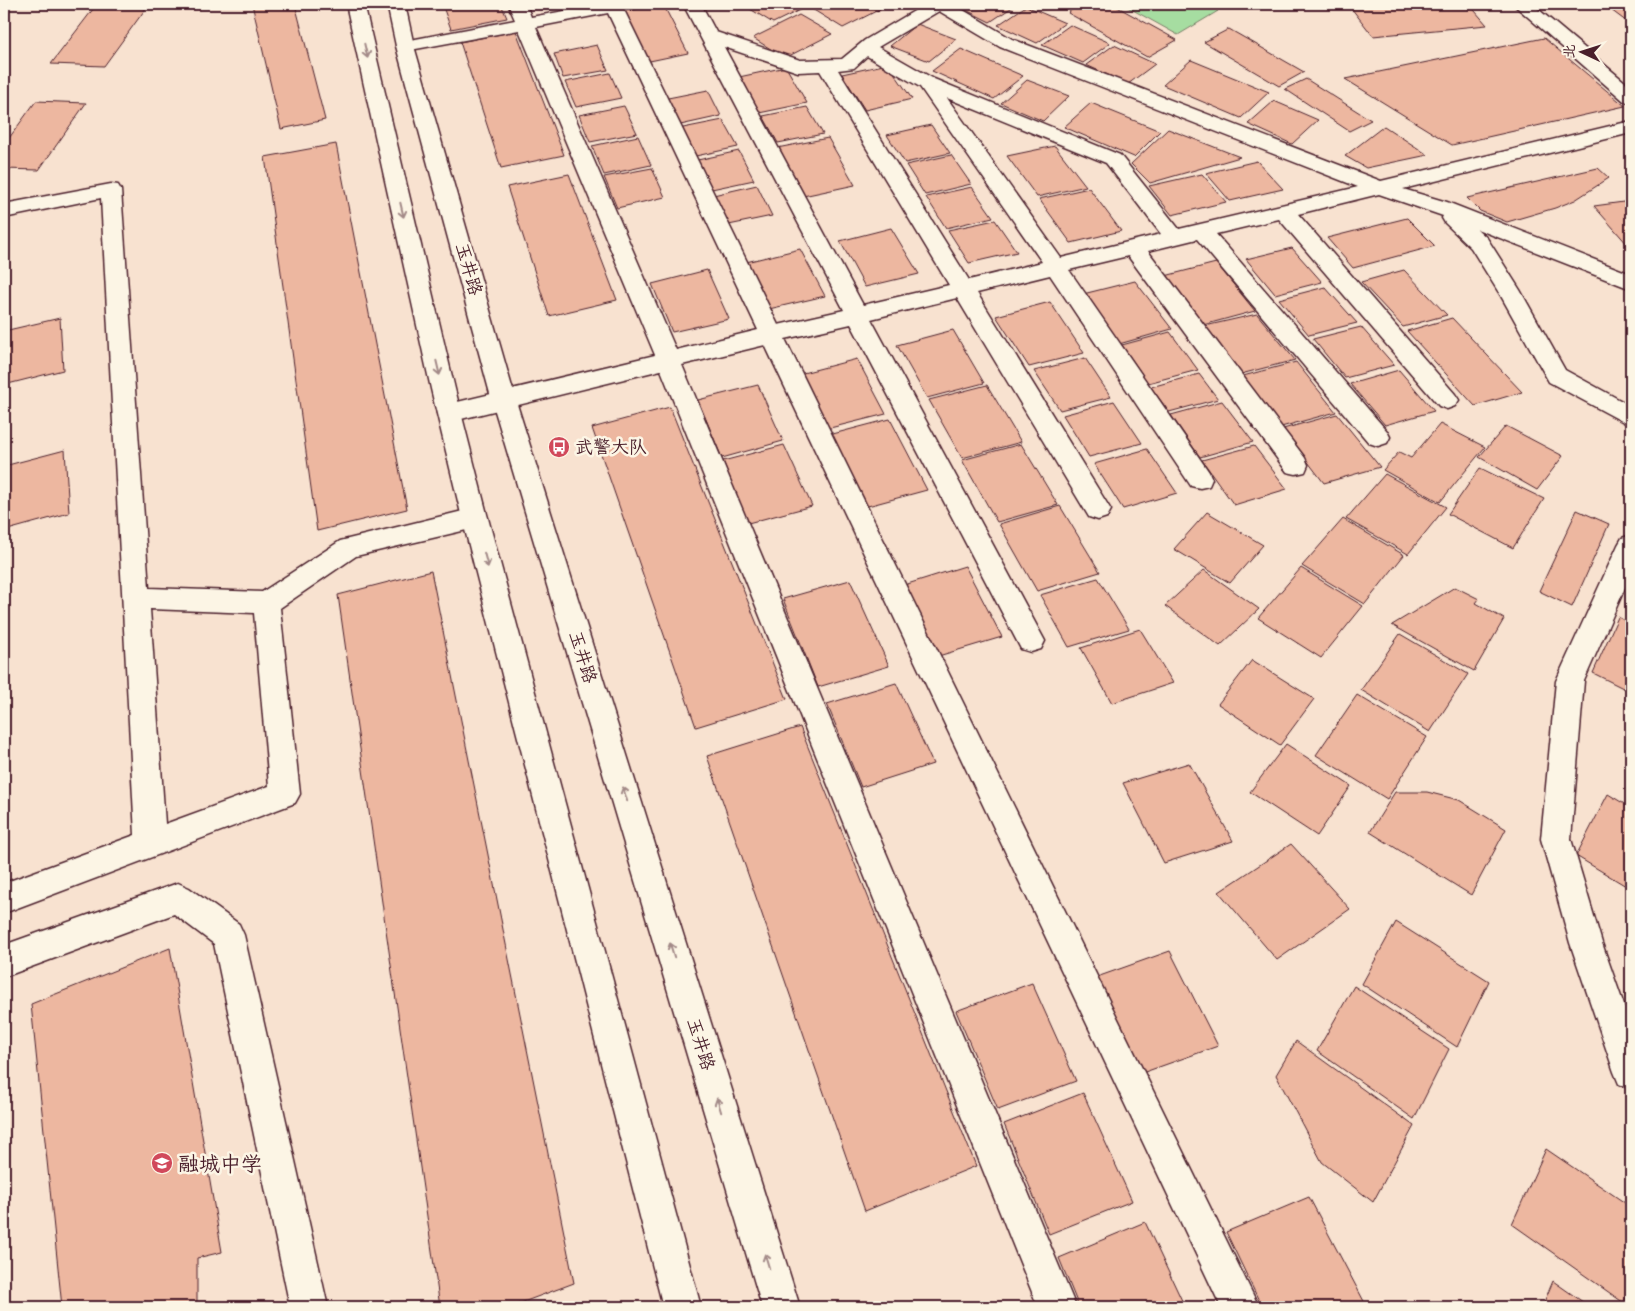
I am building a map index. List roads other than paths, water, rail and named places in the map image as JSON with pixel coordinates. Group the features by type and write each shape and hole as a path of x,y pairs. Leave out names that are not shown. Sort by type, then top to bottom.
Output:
{"street":[{"path":"355,4 449,414 475,518 682,1307"},
{"name":"玉井路","path":"396,4 405,46 504,400 781,1307"},
{"path":"692,4 1031,641"},
{"path":"709,36 798,66 847,64 866,48 940,4 1006,43 1380,188 1440,207 1631,282"},
{"path":"1522,4 1631,97"},
{"path":"405,46 521,13 618,5 770,336 1240,1307"},
{"path":"521,13 669,361 1057,1307"},
{"path":"866,48 927,84 1113,159 1175,238"},
{"path":"826,64 1098,510"},
{"path":"927,84 1056,267 1200,479"},
{"path":"449,414 1631,127"},
{"path":"4,211 111,190 151,844"},
{"path":"1440,207 1479,243 1512,295 1557,376 1630,419"},
{"path":"1284,212 1447,400"},
{"path":"1202,231 1378,437"},
{"path":"1134,248 1296,464"},
{"path":"136,598 266,603 349,548 475,518"},
{"path":"1631,545 1570,681 1556,839 1586,943 1631,1072"},
{"path":"4,898 285,794 266,603"},
{"path":"4,961 178,898 228,935 309,1307"}],"place":[{"name":"武警大队","path":"559,447"},
{"name":"融城中学","path":"162,1163"}]}
